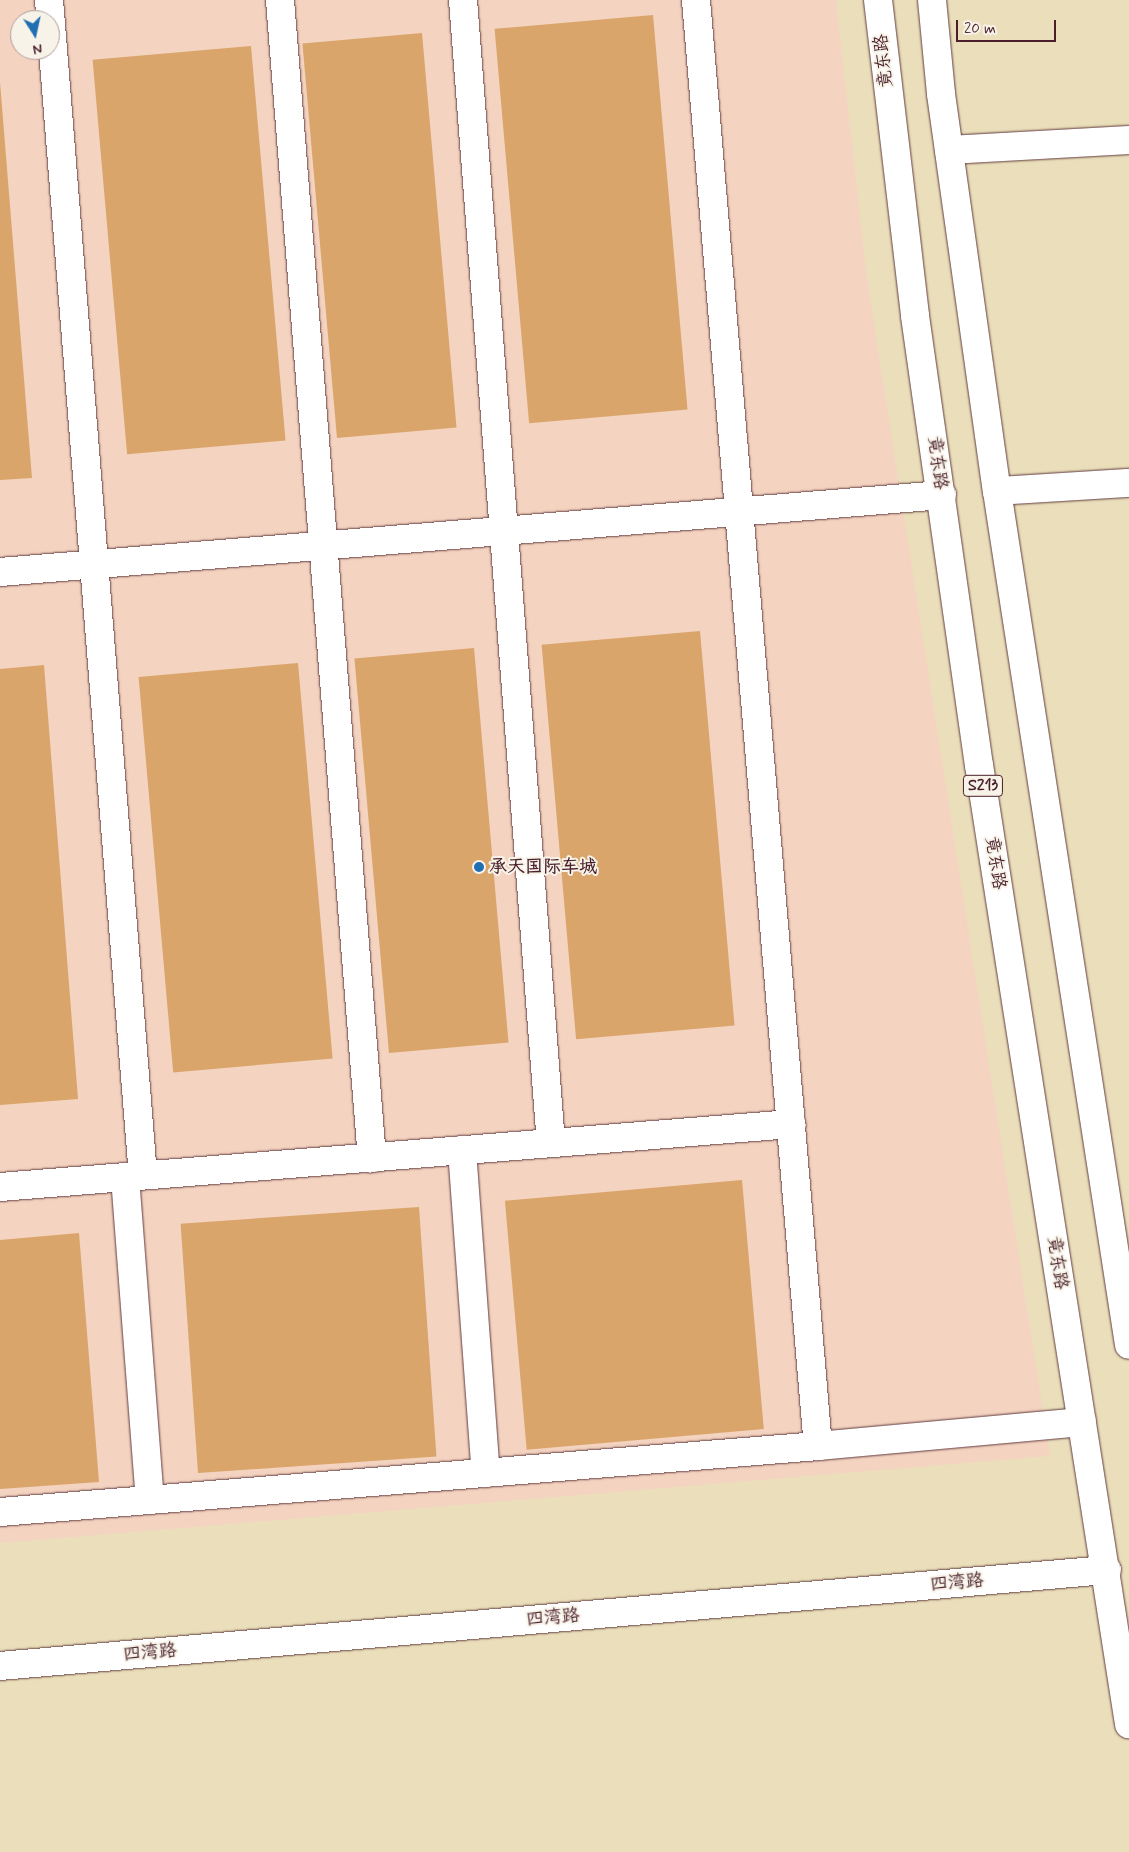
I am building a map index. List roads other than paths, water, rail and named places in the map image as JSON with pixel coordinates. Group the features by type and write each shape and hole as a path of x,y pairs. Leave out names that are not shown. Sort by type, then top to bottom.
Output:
{"main road":[{"path":"49,0 94,564 134,1176 150,1500"},
{"path":"280,0 372,1158"},
{"path":"463,0 551,1143"},
{"path":"696,0 818,1446"},
{"name":"竟东路","path":"878,0 896,171 980,765 1082,1422 1122,1568 1129,1724"},
{"path":"932,0 949,150 997,490 1129,1345"},
{"path":"949,150 1129,140"},
{"path":"997,490 1129,483"},
{"path":"0,572 739,514 942,495"},
{"path":"0,1187 791,1124"},
{"path":"462,1150 486,1473"},
{"path":"0,1512 818,1446 1082,1422"},
{"name":"四湾路","path":"0,1666 1122,1568"}],"place":[{"name":"承天国际车城","path":"479,867"}]}
